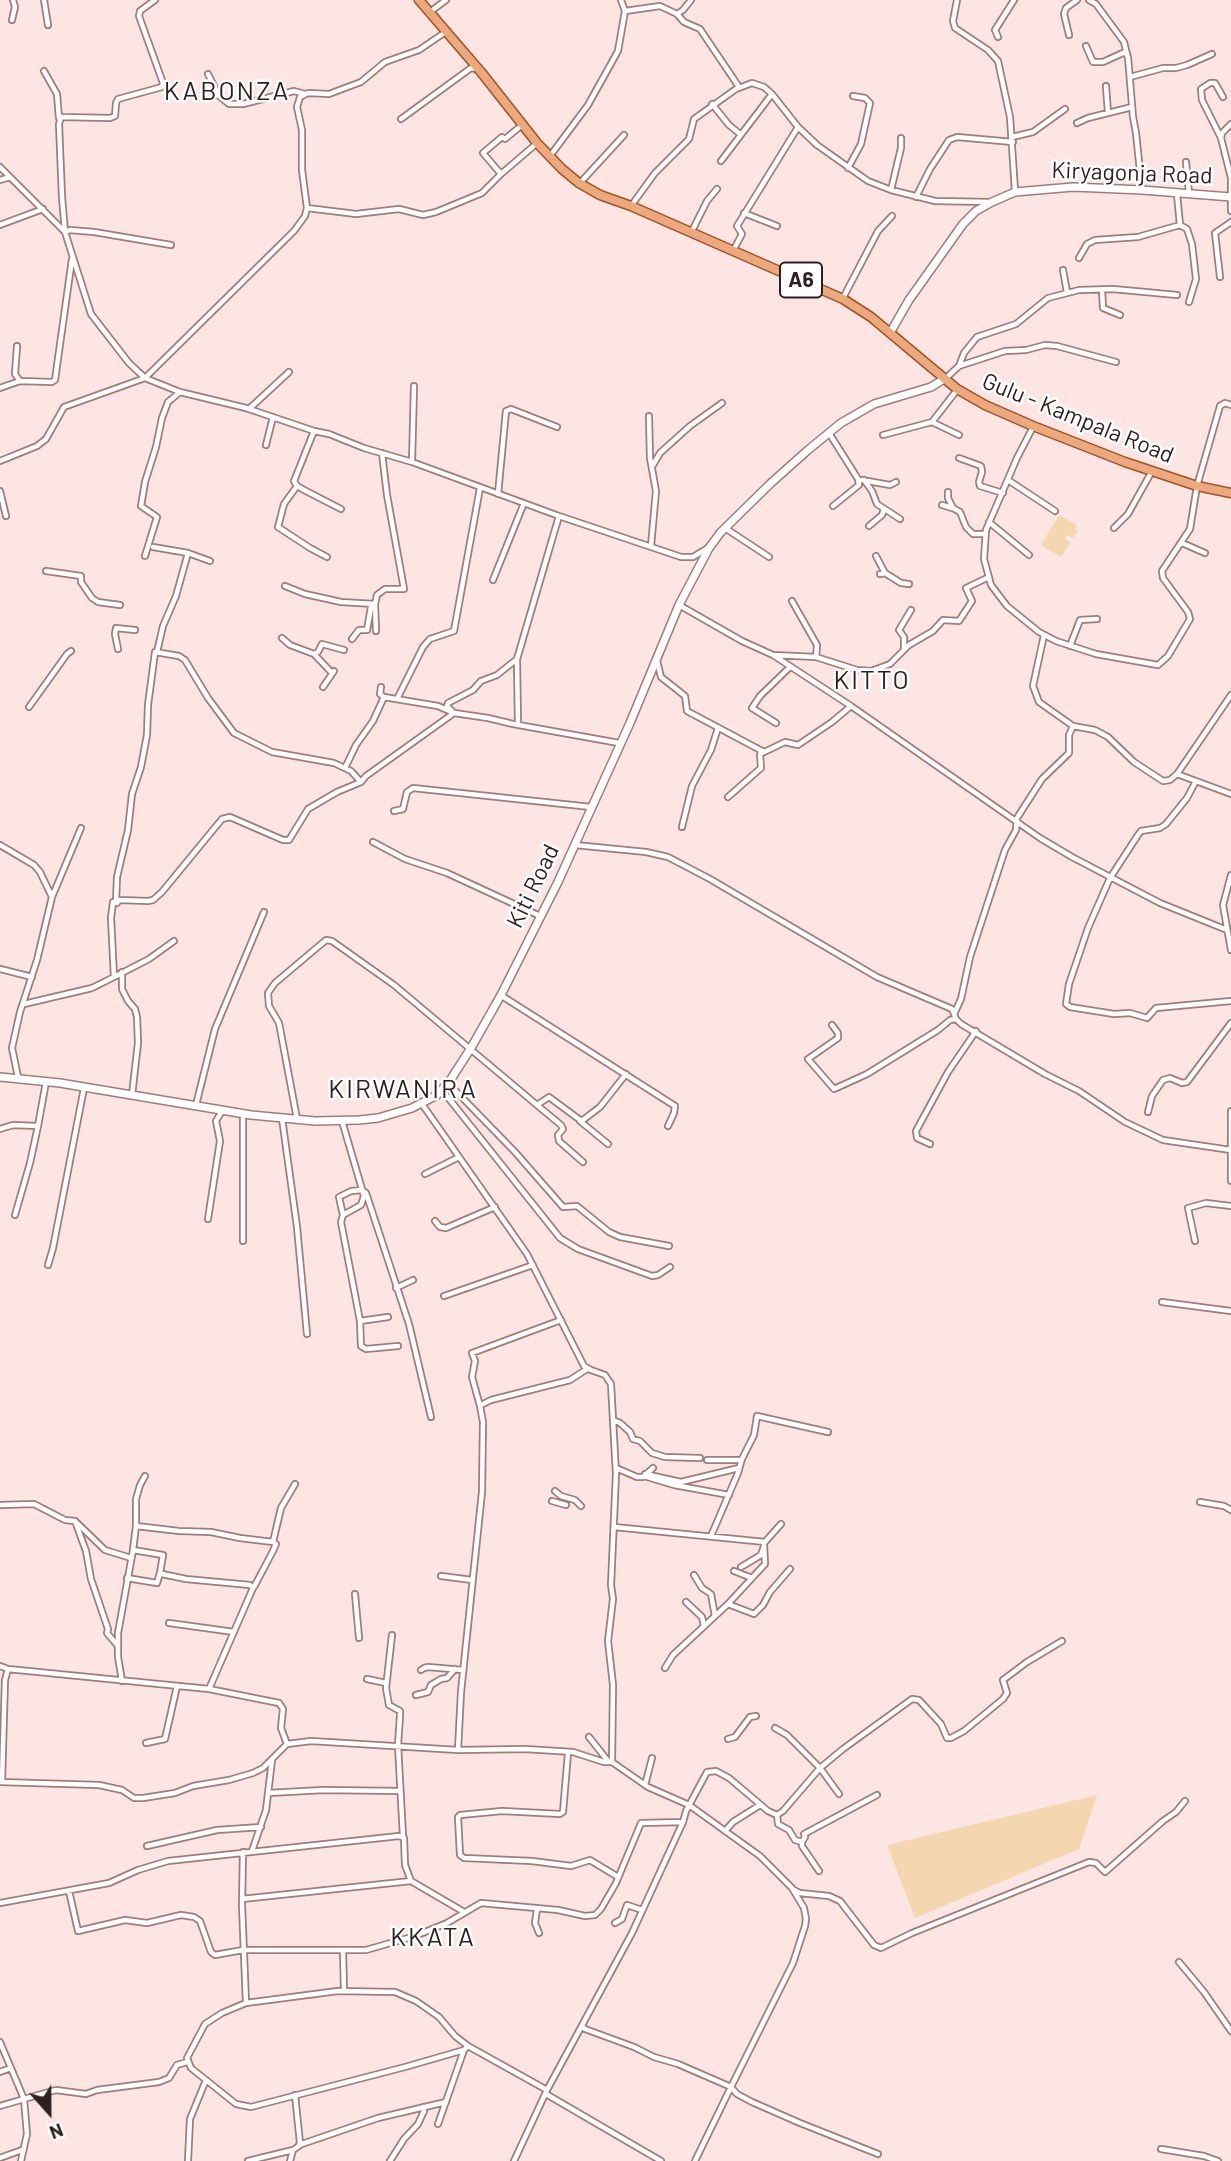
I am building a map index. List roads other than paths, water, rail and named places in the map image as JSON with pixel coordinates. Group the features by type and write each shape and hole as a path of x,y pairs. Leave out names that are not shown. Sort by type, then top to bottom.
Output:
{"main road":[{"name":"Gulu - Kampala Road","path":"416,0 447,32 537,143 579,183 600,195 843,299 871,317 957,389 985,405 1152,471 1197,486 1231,493"}],"street":[{"path":"12,20 15,15 13,0"},
{"path":"44,0 48,25"},
{"path":"59,119 114,117 118,99 162,87 160,72 139,16 140,11 155,0"},
{"path":"428,10 446,0"},
{"path":"550,157 588,105 618,51 625,11 621,0"},
{"path":"677,13 691,0"},
{"path":"957,0 953,21 955,28 988,50 998,61 1013,140 1015,192"},
{"path":"998,37 995,30 1014,0"},
{"path":"1069,35 1063,14 1066,8 1077,0"},
{"path":"1089,0 1096,4 1124,41 1142,190"},
{"path":"625,11 660,6 677,13 684,22 700,29 739,87"},
{"path":"208,74 219,96 229,104 243,104 294,91 329,94 361,82 385,62 419,50 447,32"},
{"path":"1086,47 1093,62 1097,63 1125,52 1127,55"},
{"path":"1130,77 1187,65 1212,54"},
{"path":"401,119 471,68 478,69"},
{"path":"44,71 57,94 65,232 91,314 129,363 145,378 180,392 249,409 328,434 687,558 709,548"},
{"path":"1223,97 1215,83 1201,89 1202,100 1221,138 1229,169 1231,211"},
{"path":"631,206 655,173 689,139 692,122 712,104 739,87 758,84 772,94 798,127 817,145 867,181 891,191 935,201 992,202"},
{"path":"1106,86 1108,113"},
{"path":"0,461 37,446 46,439 64,407 145,378 294,231 305,216 307,208 302,170 302,130 297,107 300,97 305,94"},
{"path":"721,161 772,94"},
{"path":"848,168 861,144 870,103 865,98 853,96"},
{"path":"712,104 729,125 741,134"},
{"path":"1077,123 1132,107"},
{"path":"916,197 949,140 957,137 1013,140 1033,132 1065,109"},
{"path":"1221,138 1231,124"},
{"path":"502,174 483,153 522,125"},
{"path":"733,251 742,234 737,226 798,127"},
{"path":"579,183 624,135"},
{"path":"891,191 901,138"},
{"path":"307,208 356,214 399,209 423,215 436,212 477,196 537,143"},
{"path":"1186,162 1188,193"},
{"path":"0,167 65,232"},
{"path":"0,180 10,177"},
{"name":"Kiryagonja Road","path":"890,332 962,224 976,211 1015,192 1052,188 1142,190 1231,197"},
{"path":"691,232 707,201 717,189"},
{"path":"1177,194 1180,225"},
{"path":"0,225 43,209"},
{"path":"744,213 777,226"},
{"path":"843,299 878,231 892,216"},
{"path":"1220,277 1215,233 1231,222"},
{"path":"1079,258 1087,244 1095,240 1138,237 1180,225 1187,229 1192,244 1196,279 1189,302"},
{"path":"65,232 94,232 171,245"},
{"path":"0,388 20,381 55,380 72,256"},
{"path":"1063,270 1067,292"},
{"path":"959,366 964,353 977,337 1016,324 1048,298 1079,290 1125,289 1177,295"},
{"path":"1102,290 1103,308 1119,315"},
{"path":"944,379 959,366 1005,351 1054,345 1116,362"},
{"path":"17,346 15,374 20,381"},
{"path":"249,409 289,372"},
{"name":"Kiti Road","path":"0,1077 46,1081 222,1111 297,1120 342,1121 377,1118 422,1104 442,1090 471,1048 501,995 540,916 575,844 656,657 709,548 725,528 789,467 851,417 874,404 931,387 944,379"},
{"path":"412,462 414,386"},
{"path":"883,435 932,422 957,389"},
{"path":"145,556 157,517 141,506 145,482 168,402 180,392"},
{"path":"653,466 660,453 690,425 722,403"},
{"path":"1033,426 985,534 984,559 991,585 1000,599 1044,635 1070,646 1118,659 1158,665 1162,663 1190,619 1162,574 1164,565 1190,529 1197,486 1220,406 1225,403 1231,405"},
{"path":"498,494 506,411 511,410 557,427"},
{"path":"649,416 650,457 656,491 651,546"},
{"path":"266,445 273,417"},
{"path":"932,422 958,435"},
{"path":"314,431 295,478 297,486 341,509"},
{"path":"829,433 872,491 877,504 900,519"},
{"path":"376,631 375,604 380,591 404,589 382,453"},
{"path":"959,458 981,466 980,486 1003,494"},
{"path":"1114,528 1128,514 1152,471"},
{"path":"861,479 890,485 896,482"},
{"path":"833,506 859,485 861,479"},
{"path":"1008,480 1055,512"},
{"path":"297,486 284,504 278,527 327,557"},
{"path":"397,699 423,647 430,639 454,631 480,488"},
{"path":"0,491 6,516"},
{"path":"948,492 953,508"},
{"path":"493,580 524,503"},
{"path":"942,505 960,512 966,527 973,534 985,534"},
{"path":"869,526 882,515 884,509"},
{"path":"454,713 447,706 448,703 472,690 481,681 496,675 520,655 547,550 559,516"},
{"path":"989,522 1029,555"},
{"path":"725,528 769,557"},
{"path":"150,538 155,554"},
{"path":"1182,543 1205,553"},
{"path":"153,547 188,553 210,561"},
{"path":"117,903 117,877 128,830 132,794 147,735 155,652 176,596 188,553"},
{"path":"876,556 882,573 909,584"},
{"path":"46,570 80,576 92,598 98,602 120,605"},
{"path":"773,655 816,657 857,670 871,671 890,664 904,649 933,631 943,620 959,621 972,601 966,588 989,577"},
{"path":"285,586 341,602 375,604"},
{"path":"792,601 817,645 816,657"},
{"path":"352,639 359,630 367,630 371,607 375,604"},
{"path":"680,605 742,641 773,655 1072,857 1160,903 1227,930"},
{"path":"904,649 904,637 899,630 911,610"},
{"path":"1070,646 1080,621 1097,619"},
{"path":"118,649 116,628 135,630"},
{"path":"1044,635 1033,686 1035,694 1045,707 1073,726 1095,730 1108,737 1134,762 1163,781 1170,780 1177,774 1231,695"},
{"path":"282,638 290,645 314,654 333,671 323,687"},
{"path":"314,654 322,644 344,650"},
{"path":"29,707 71,651"},
{"path":"157,652 186,660 208,698 234,733 272,752 315,758 345,768 361,782"},
{"path":"656,657 661,677 685,696 687,710 764,752"},
{"path":"517,659 518,725"},
{"path":"776,723 752,708 760,696 790,667"},
{"path":"381,687 380,694 384,697 438,706 454,713 619,743"},
{"path":"345,768 384,697"},
{"path":"728,797 761,768 759,756 764,752 785,742 798,745 851,706"},
{"path":"114,977 111,918 113,902 148,901 158,896 224,817 230,817 287,841 308,809 361,782 454,713"},
{"path":"832,1025 838,1038 808,1059 835,1089 867,1074 939,1030 956,1016 973,947 1005,850 1016,830 1017,821 1042,779 1069,753 1069,735 1073,726"},
{"path":"682,827 692,786 718,728"},
{"path":"1177,774 1231,794"},
{"path":"1196,781 1187,798 1166,824 1138,835 1110,878 1088,928 1069,984 1067,1006 1147,1017 1156,1008 1231,1001"},
{"path":"394,811 402,808 408,790 413,788 591,807"},
{"path":"18,1077 12,1048 52,898 81,828"},
{"path":"373,842 405,859 447,873 540,916"},
{"path":"575,844 668,857 883,980 944,1005 961,1024 1079,1091 1125,1122 1163,1140 1231,1150"},
{"path":"0,845 34,865 52,898"},
{"path":"1231,875 1223,905 1231,950"},
{"path":"196,1106 215,1029 264,912"},
{"path":"297,1120 279,1023 269,1006 268,993 275,983 323,940 332,941 394,985 561,1125 563,1129 558,1135 559,1141 583,1163"},
{"path":"24,1004 92,988 149,959 174,942"},
{"path":"0,969 32,977"},
{"path":"122,972 122,989 137,1017 138,1043 132,1095"},
{"path":"501,995 675,1106 668,1126"},
{"path":"1148,1112 1152,1096 1163,1080 1170,1078 1182,1083 1187,1082 1231,1023"},
{"path":"930,1144 917,1138 916,1131 948,1072 976,1031"},
{"path":"580,1120 591,1116 600,1107 626,1074"},
{"path":"15,1215 30,1163 46,1081"},
{"path":"448,1083 564,1207 579,1207 608,1231 620,1237 670,1246"},
{"path":"48,1265 85,1087"},
{"path":"442,1090 560,1238 578,1249 652,1276 670,1267"},
{"path":"537,1105 549,1097 608,1144"},
{"path":"422,1104 533,1265 583,1366 609,1378 615,1468 611,1585 613,1599 608,1642 613,1685 610,1762"},
{"path":"208,1219 220,1141 216,1121 222,1111"},
{"path":"1231,1111 1231,1181"},
{"path":"243,1114 243,1241"},
{"path":"282,1118 297,1227 307,1334"},
{"path":"342,1121 364,1199 361,1205 343,1214"},
{"path":"0,1129 13,1125 38,1126"},
{"path":"425,1174 459,1157"},
{"path":"362,1190 345,1192 339,1197 343,1214 341,1222 360,1321 361,1346 363,1349 398,1346"},
{"path":"362,1190 369,1202 413,1338 431,1417"},
{"path":"1195,1241 1188,1208 1206,1203 1231,1206"},
{"path":"435,1221 440,1227 446,1227 495,1207"},
{"path":"444,1296 533,1265"},
{"path":"396,1288 413,1280"},
{"path":"1162,1302 1231,1311"},
{"path":"360,1321 388,1317"},
{"path":"458,1750 463,1670 478,1519 482,1506 483,1422 472,1377 475,1361 472,1353 561,1320"},
{"path":"480,1406 491,1400 570,1380 588,1368"},
{"path":"710,1536 754,1435 757,1416 828,1432"},
{"path":"613,1420 620,1423 633,1439 640,1441 652,1453 665,1457 700,1458"},
{"path":"707,1460 741,1460"},
{"path":"615,1468 637,1477 653,1468"},
{"path":"644,1475 676,1482 696,1480 721,1471 740,1468"},
{"path":"644,1475 674,1485 729,1495"},
{"path":"122,1681 118,1646 136,1526 136,1499 145,1476"},
{"path":"209,1689 253,1588 276,1544 273,1542 281,1508 295,1484"},
{"path":"555,1492 575,1500 581,1506"},
{"path":"552,1502 566,1505"},
{"path":"1200,1502 1224,1506 1231,1510"},
{"path":"0,1506 34,1504 65,1520 75,1521 105,1550 131,1558"},
{"path":"75,1521 86,1551 91,1579 107,1633 118,1646"},
{"path":"741,1567 761,1555 765,1543 781,1524"},
{"path":"136,1526 212,1532 273,1542"},
{"path":"614,1527 765,1543"},
{"path":"666,1668 670,1658 728,1604 765,1564 765,1543"},
{"path":"127,1578 157,1583 160,1573 163,1555 133,1550"},
{"path":"728,1604 754,1614 764,1605 770,1592 789,1569"},
{"path":"734,1571 752,1578"},
{"path":"160,1573 186,1579 250,1585 253,1588"},
{"path":"694,1575 702,1588 711,1594 715,1616"},
{"path":"440,1576 472,1580"},
{"path":"355,1594 359,1638"},
{"path":"686,1602 702,1617 704,1626"},
{"path":"169,1623 234,1632"},
{"path":"392,1635 387,1684 389,1705 400,1711 399,1791 405,1865 411,1881"},
{"path":"777,1815 820,1768 842,1749 912,1699 919,1700 942,1724 947,1738 951,1738 964,1731 1003,1699 1007,1693 1003,1680 1062,1641"},
{"path":"0,1666 209,1689 279,1703 283,1709 281,1728 287,1744"},
{"path":"421,1670 428,1667 463,1670"},
{"path":"8,1668 5,1680 1,1782 99,1785 121,1790 134,1798 143,1798 175,1793 193,1786 253,1773 263,1768 287,1744 312,1741 458,1750 525,1749 568,1752 610,1762"},
{"path":"416,1695 428,1692 431,1685 447,1678 455,1670"},
{"path":"367,1679 387,1684"},
{"path":"146,1743 165,1739 177,1686"},
{"path":"728,1739 735,1737 750,1717 756,1716"},
{"path":"775,1728 820,1768 839,1794"},
{"path":"589,1737 610,1762 645,1785 689,1805 760,1856 792,1888 804,1908 805,1926 786,1979 695,2161"},
{"path":"568,1752 563,1812 502,1811 460,1815 460,1855 464,1858 571,1866 590,1860 618,1877"},
{"path":"645,1785 652,1758"},
{"path":"252,1851 266,1810 272,1759"},
{"path":"513,2161 546,2092 603,1988 707,1772 712,1770 729,1778 760,1805 777,1815"},
{"path":"268,1793 324,1790 399,1791"},
{"path":"819,1871 802,1846 804,1834 877,1795"},
{"path":"792,1888 840,1901 874,1945 881,1948 1088,1862 1096,1863 1105,1872 1176,1812 1185,1801"},
{"path":"725,1831 760,1805"},
{"path":"777,1815 778,1824 802,1842"},
{"path":"69,1891 78,1931 125,1920 147,1923 174,1915 190,1916 200,1921 213,1954 218,1955 243,1950 376,1949 447,1923 487,1902 558,1910 585,1916 595,1915 618,1877 641,1823 683,1822"},
{"path":"147,1846 217,1830 261,1827"},
{"path":"0,1903 109,1883 168,1861 402,1836"},
{"path":"243,1852 246,2003"},
{"path":"242,1899 411,1881 465,1912"},
{"path":"615,1923 622,1919 627,1905 642,1909"},
{"path":"537,1909 535,1923 539,1933"},
{"path":"343,1951 344,1991"},
{"path":"1179,1962 1231,2031"},
{"path":"187,2062 205,2024 246,2003 344,1991 387,1991 405,1995 439,2017 466,2048 661,2161"},
{"path":"582,2026 654,2057 678,2064 731,2087 737,2094 761,2106 878,2154"},
{"path":"0,2042 24,2099 27,2134 21,2161"},
{"path":"187,2062 236,2104 246,2107 466,2048"},
{"path":"438,2124 466,2048"},
{"path":"0,2106 56,2090 83,2094 159,2082 169,2077 177,2065 187,2062"},
{"path":"0,2072 11,2068"},
{"path":"188,2161 190,2119 206,2080"},
{"path":"295,2095 299,2145"},
{"path":"248,2161 292,2150 299,2145 378,2118 446,2102"},
{"path":"390,2161 404,2139 418,2124 423,2107"},
{"path":"1161,2149 1218,2161"},
{"path":"0,2158 22,2150"},
{"path":"290,2161 292,2150"}],"district":[{"name":"KABONZA","path":"227,91"},
{"name":"KITTO","path":"872,680"},
{"name":"KIRWANIRA","path":"403,1089"},
{"name":"KKATA","path":"433,1937"}]}
